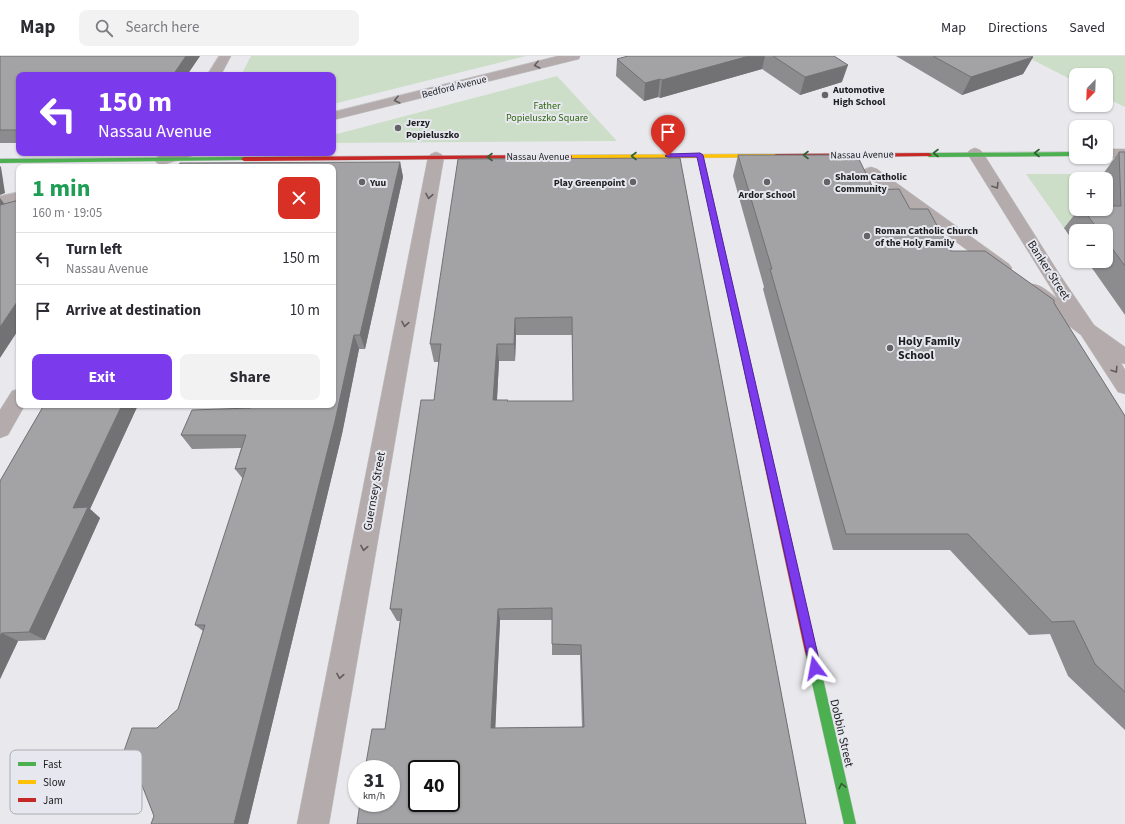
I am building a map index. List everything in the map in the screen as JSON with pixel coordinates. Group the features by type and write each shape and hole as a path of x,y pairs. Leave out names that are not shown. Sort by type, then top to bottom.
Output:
{"street":[{"path":"216,72 225,56"},
{"name":"Bedford Avenue","path":"336,115 574,56"},
{"name":"Nassau Avenue","path":"0,161 63,164 162,160 436,157 975,153 1069,154"},
{"name":"Banker Street","path":"975,153 1054,279 1125,386"},
{"path":"1113,154 1125,154"},
{"name":"Dobbin Street","path":"700,155 850,824"},
{"path":"162,160 176,156"},
{"name":"Guernsey Street","path":"313,824 436,157"},
{"path":"871,172 1125,357"},
{"path":"0,201 16,198"},
{"path":"0,429 16,403"}],"green space":[{"path":"251,56 526,56 336,103 336,72 243,72"},
{"path":"1025,56 1125,56 1125,107 1113,101 1113,68 1069,68 1069,78"},
{"name":"Father Popieluszko Square","path":"557,76 617,141 336,143 336,134"},
{"path":"1026,174 1069,174 1069,216 1113,216 1113,174 1125,174 1113,229 1113,224 1069,224 1069,235"}],"building":[{"path":"0,56 186,56 175,72 16,72 16,130 0,130"},
{"path":"628,56 749,56 662,80 660,79 645,83 617,59"},
{"path":"773,56 834,56 848,65 805,77"},
{"path":"933,56 1031,56 1033,57 971,77"},
{"path":"1119,152 1125,152 1125,266 1113,250 1113,224 1094,224 1088,216 1113,216 1113,206 1121,206"},
{"path":"738,155 857,155 874,190 899,189 910,209 928,209 951,251 985,251 1054,300 1054,303 1125,416 1125,692 1095,664 1074,621 1052,622 968,534 846,534 770,269 772,269"},
{"path":"680,158 806,824 357,824 359,812 400,812 400,760 367,760 372,729 385,729 402,609 390,609 421,400 434,400 441,344 430,344 458,159","holes":["572,317 573,401 493,400 497,344 514,344 515,318","552,608 552,644 581,645 584,727 491,728 498,609"]},
{"path":"400,162 360,335 354,335 335,421 234,824 151,824 154,816 142,785 142,750 124,750 132,728 157,728 178,709 205,625 195,625 246,468 235,469 246,435 181,435 192,410 336,408 336,164 180,163"},
{"path":"16,201 16,303 0,327 0,205"},
{"path":"42,408 121,408 73,508 88,507 29,632 2,633 0,636 0,481"}],"traffic: fast":[{"path":"929,155 1069,154"},
{"path":"700,155 744,352"},
{"path":"0,161 244,159"},
{"path":"811,652 850,824"}],"traffic: slow":[{"path":"570,157 776,156"}],"traffic: jam":[{"path":"776,156 929,155"},
{"path":"244,159 570,157"},
{"path":"744,352 811,652"}],"place":[{"name":"Automotive High School","path":"825,95"},
{"name":"Jerzy Popieluszko","path":"398,128"},
{"name":"Yuu","path":"362,182"},
{"name":"Play Greenpoint","path":"633,182"},
{"name":"Ardor School","path":"767,182"},
{"name":"Shalom Catholic Community","path":"827,182"},
{"name":"Roman Catholic Church of the Holy Family","path":"867,236"},
{"name":"Holy Family School","path":"890,348"}],"route":[{"path":"668,156 700,155 815,668"}]}
